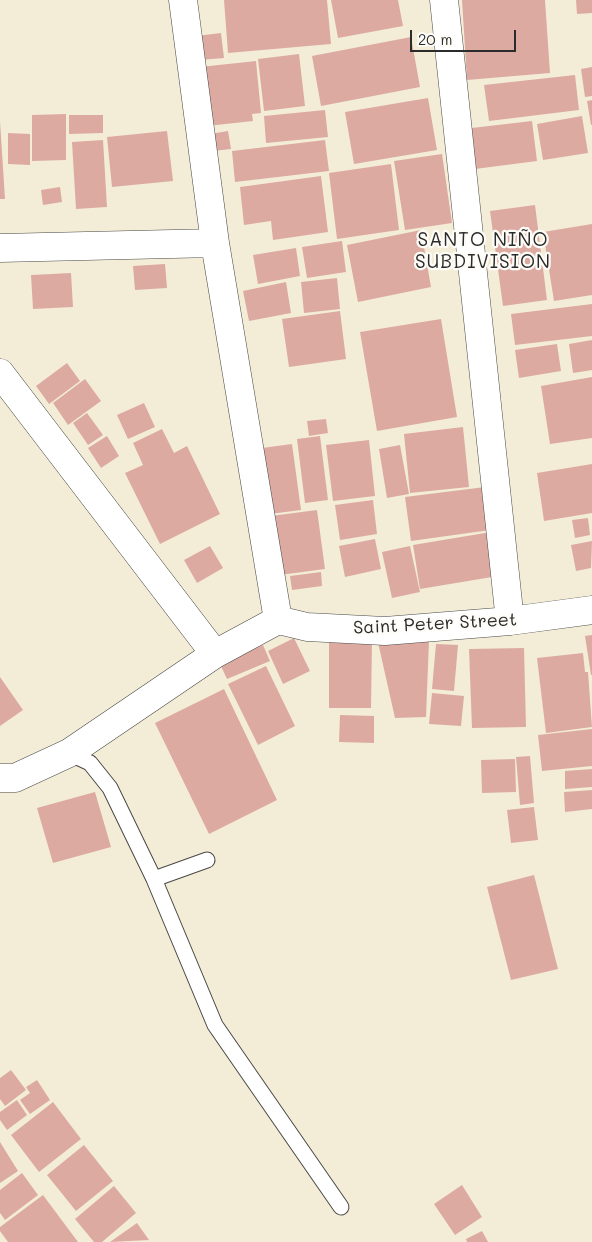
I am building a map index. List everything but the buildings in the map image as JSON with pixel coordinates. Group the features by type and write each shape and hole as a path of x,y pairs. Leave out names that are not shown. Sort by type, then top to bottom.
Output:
{"street":[{"path":"0,778 15,778 69,753 216,654 278,620 215,243 183,0"},
{"path":"444,0 510,622"},
{"path":"0,248 215,243"},
{"path":"0,373 216,654"},
{"name":"Saint Peter Street","path":"278,620 307,627 384,631 510,622 592,610"}],"lane":[{"path":"69,753 90,763 110,788 154,879 215,1025 341,1207"},
{"path":"154,879 207,860"}],"district":[{"name":"SANTO NIÑO SUBDIVISION","path":"483,251"}]}
